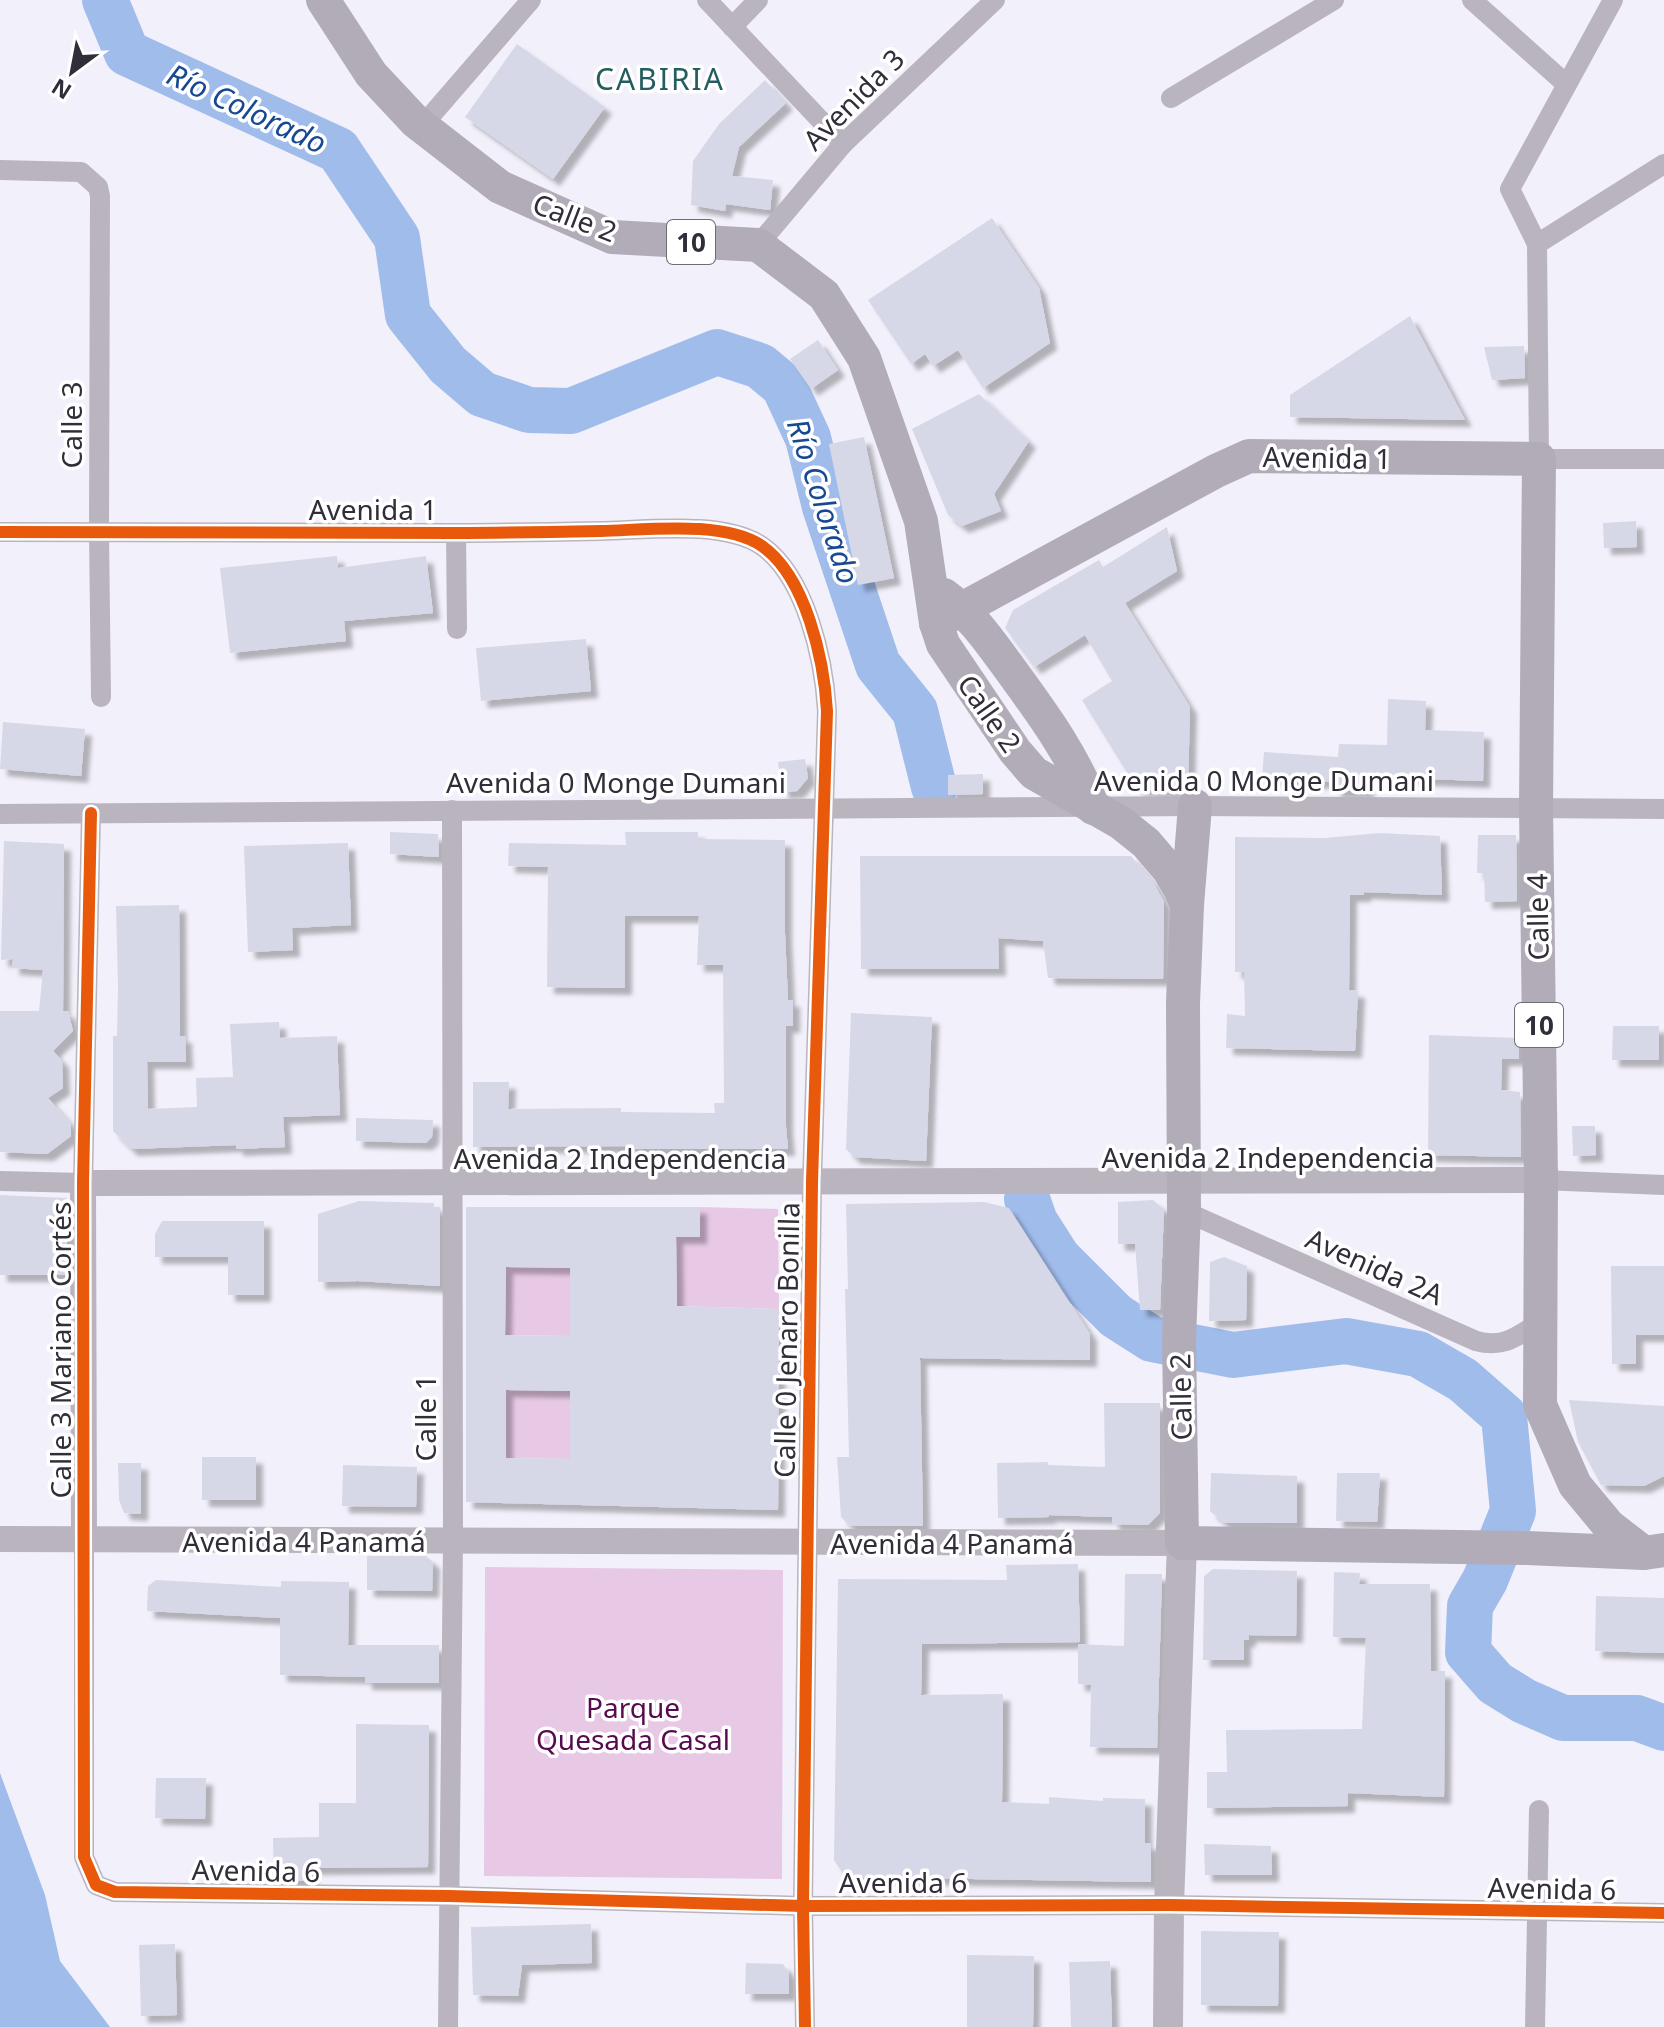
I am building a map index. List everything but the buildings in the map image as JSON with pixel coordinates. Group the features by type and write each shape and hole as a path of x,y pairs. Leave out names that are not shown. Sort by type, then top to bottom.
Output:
{"main road":[{"name":"Calle 2","path":"323,0 371,74 422,126 500,187 612,237 758,245 824,295 864,358 921,521 930,585 949,616 1048,722 1076,768 1093,808"},
{"name":"Avenida 1","path":"949,616 1249,456 1539,459"},
{"name":"Calle 4","path":"1539,459 1536,807 1542,1321 1540,1405 1575,1485 1609,1526 1657,1557"},
{"name":"Calle 2","path":"949,616 943,644 1015,751 1034,773 1121,823 1146,843 1169,870 1187,905 1179,1339 1182,1543 1169,1905 1168,2027"},
{"path":"1187,905 1195,806"},
{"name":"Avenida 4 Panamá","path":"1182,1543 1527,1548 1657,1557"}],"street":[{"path":"422,126 531,0"},
{"path":"707,0 843,144"},
{"path":"732,27 758,0"},
{"name":"Avenida 3","path":"758,245 843,144 995,0"},
{"path":"1171,98 1334,0"},
{"path":"1472,0 1566,84"},
{"path":"1613,0 1510,189 1537,244 1664,164"},
{"name":"Calle 3","path":"0,170 81,172 98,187 100,196 101,697"},
{"name":"Calle 4","path":"1537,244 1539,459"},
{"name":"Avenida 1","path":"1539,459 1664,459"},
{"name":"Avenida 1","path":"0,532 456,533 687,529 745,537"},
{"path":"456,533 457,629"},
{"name":"Calle 0 Jenaro Bonilla","path":"745,537 761,545 780,561 793,581 820,657 827,711 812,1182 803,1906 805,2027"},
{"path":"996,808 1053,784"},
{"name":"Avenida 0 Monge Dumani","path":"0,814 1195,806 1664,809"},
{"name":"Calle 1","path":"448,2027 453,1541 452,810"},
{"name":"Calle 3 Mariano Cortés","path":"91,813 83,1183 84,1857 96,1885"},
{"name":"Avenida 2 Independencia","path":"0,1181 812,1182 1184,1196 1541,1180 1664,1185"},
{"name":"Avenida 2A","path":"1184,1196 1476,1341 1491,1345 1504,1343 1542,1321"},
{"name":"Avenida 4 Panamá","path":"0,1539 1182,1543"},
{"path":"1535,2027 1539,1810"},
{"name":"Avenida 6","path":"96,1885 115,1892 449,1896 803,1906 1169,1905 1664,1913"}],"green space":[{"path":"700,1207 778,1209 779,1309 677,1306 676,1237 700,1237"},
{"path":"506,1267 570,1268 570,1336 505,1335"},
{"path":"506,1390 570,1391 570,1459 506,1458"},
{"name":"Parque Quesada Casal","path":"485,1567 783,1570 782,1879 484,1876"}],"water":[{"path":"0,1773 45,1895 60,1961 110,2027 0,2027"}],"waterway":[{"name":"Río Colorado","path":"105,0 127,53 338,150 397,238 408,315 448,365 482,394 529,410 571,411 717,352 760,366 784,386 808,438 825,507 878,665 915,711 934,787"},
{"name":"Río Colorado","path":"1027,1199 1035,1222 1058,1258 1116,1316 1152,1339 1233,1355 1346,1341 1418,1354 1463,1380 1504,1416 1513,1511 1485,1580 1470,1606 1468,1652 1495,1683 1524,1701 1563,1718 1637,1718 1664,1728"},
{"path":"1637,1718 1664,1715"}],"cycle path":[{"path":"0,532 398,533 684,528 727,533 762,546 777,560 801,598 817,645 827,711 812,1182 803,1906 805,2027"},
{"path":"91,813 83,1183 84,1857 96,1885 115,1892 449,1896 803,1906 1169,1905 1664,1913"}],"district":[{"name":"CABIRIA","path":"660,78"}]}
